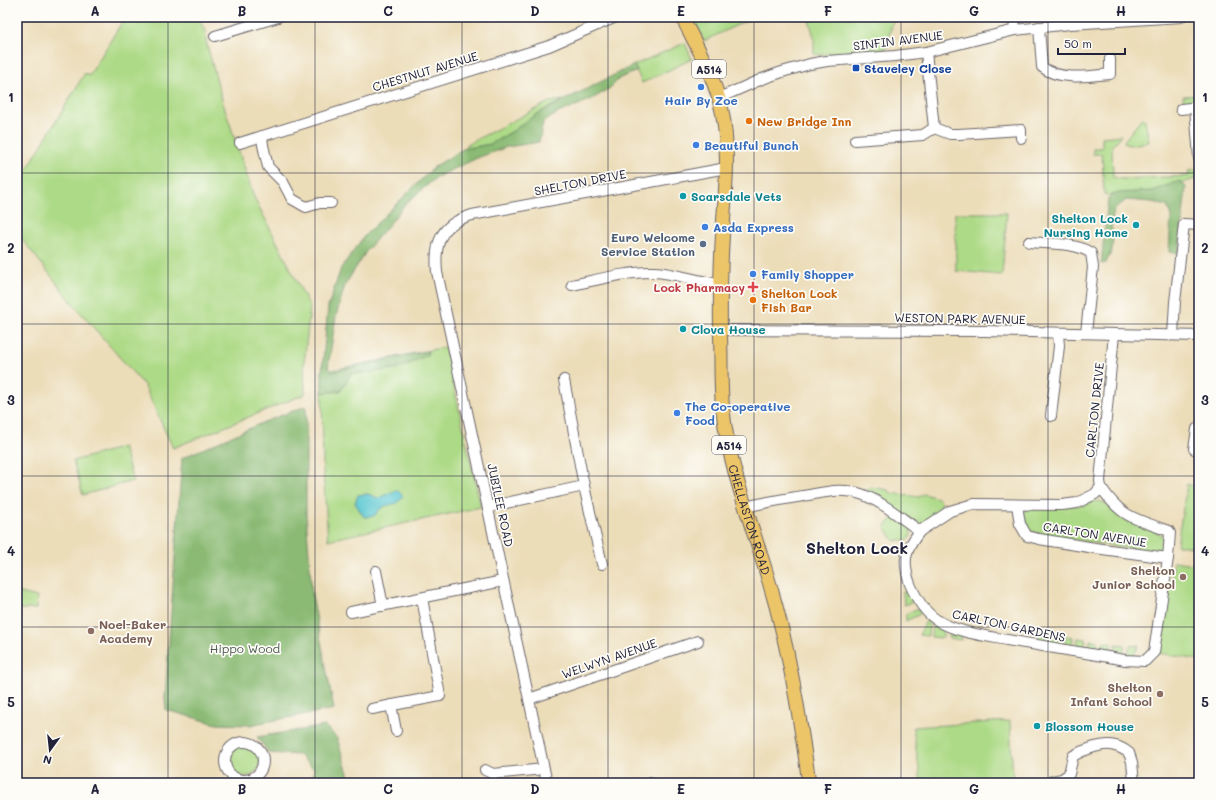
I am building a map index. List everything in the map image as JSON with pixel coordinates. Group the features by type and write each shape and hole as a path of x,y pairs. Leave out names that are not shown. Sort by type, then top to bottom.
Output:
{"main road":[{"name":"CHELLASTON ROAD","path":"684,21 702,55 719,98 723,114 726,144 726,170 720,284 720,330 722,410 726,435 736,476 770,585 781,627 805,751 809,783"}],"street":[{"path":"239,17 242,27"},
{"path":"215,36 278,17"},
{"name":"CHESTNUT AVENUE","path":"240,143 549,46 616,17"},
{"path":"1014,17 1015,30"},
{"name":"SINFIN AVENUE","path":"719,98 762,79 810,64 926,52 1015,30 1181,17"},
{"path":"1039,27 1042,67 1047,71 1072,77 1110,74 1110,59"},
{"path":"926,52 934,128"},
{"path":"1181,109 1197,107 1199,158"},
{"path":"934,128 950,134 1021,130 1021,138"},
{"path":"855,140 923,135 934,128"},
{"path":"262,136 268,167 283,182 292,199 306,212 320,203 331,203"},
{"name":"SHELTON DRIVE","path":"442,233 455,222 472,215 721,169 726,170"},
{"path":"1173,335 1175,302 1184,224 1199,225"},
{"name":"JUBILEE ROAD","path":"442,233 436,252 437,272 547,783"},
{"path":"1029,242 1084,248 1091,253 1093,267 1086,333"},
{"path":"572,285 643,272 656,272 685,277 706,283 720,284"},
{"name":"WESTON PARK AVENUE","path":"720,330 1086,333 1199,336"},
{"path":"1051,416 1059,346 1058,333"},
{"name":"CARLTON DRIVE","path":"1101,487 1100,481 1114,334"},
{"path":"564,380 584,486 602,564"},
{"path":"1194,449 1196,429 1199,429"},
{"path":"488,507 584,486"},
{"name":"CARLTON AVENUE","path":"920,531 950,511 973,504 1062,505 1077,503 1095,494 1101,487 1113,503 1127,516 1169,531 1168,558 1154,652 1145,661 1132,661"},
{"path":"746,507 840,490 859,493 873,499 920,531"},
{"name":"CARLTON AVENUE","path":"1017,505 1020,524 1027,536 1095,548 1168,558"},
{"name":"CARLTON GARDENS","path":"920,531 908,550 905,570 914,594 922,606 937,620 958,629 985,636 1132,661"},
{"path":"376,572 383,606"},
{"path":"351,612 503,580"},
{"path":"372,709 440,696 422,598"},
{"name":"WELWYN AVENUE","path":"529,699 698,641"},
{"path":"391,705 396,731"},
{"path":"1052,781 1062,779 1069,774 1073,756 1079,752 1094,747 1114,745 1129,753 1132,762 1134,783"},
{"path":"485,770 493,774 544,769"}],"green space":[{"path":"125,17 198,17 205,31 207,45 223,103 254,197 310,307 304,364 305,394 173,448 144,385 79,311 17,233 17,186 85,73 89,76"},
{"path":"693,17 754,17 704,41"},
{"path":"808,17 896,17 893,21 886,49 814,55 814,37"},
{"path":"685,43 692,59 642,83 634,65"},
{"path":"634,65 637,71 620,78 609,89 590,100 558,113 543,122 539,142 507,147 477,158 437,177 406,203 367,250 345,285 336,316 328,367 333,372 428,351 427,355 401,368 351,374 341,391 322,393 322,372 328,307 341,268 365,235 434,167 463,149 491,144 513,131 535,115"},
{"path":"1199,95 1199,105 1184,106 1183,96"},
{"path":"563,100 535,115 513,131 491,144 463,149 468,144 549,102"},
{"path":"1142,118 1145,120 1149,142 1130,145 1125,144 1124,141"},
{"path":"1122,135 1112,146 1113,177 1122,179 1189,176 1188,171 1199,170 1199,177 1165,189 1129,195 1116,196 1104,194 1102,154 1093,154 1093,148 1102,148 1102,137"},
{"path":"1180,181 1186,187 1179,253 1169,252 1171,216 1167,206 1152,202 1126,200 1114,210 1111,224 1113,239 1112,250 1106,263 1101,264 1108,199 1114,193 1151,191"},
{"path":"955,213 1007,213 1002,275 956,271"},
{"path":"445,347 481,507 328,540 323,470 322,372"},
{"name":"Hippo Wood","path":"306,406 306,514 312,595 334,709 250,725 217,724 166,710 165,697 182,458 264,422"},
{"path":"123,447 133,481 83,495 73,461"},
{"path":"1187,484 1199,488 1199,548 1177,545"},
{"path":"871,487 888,490 891,493 919,497 924,494 938,498 941,501 942,508 939,514 923,524 918,523 868,492 868,489"},
{"path":"1095,501 1100,501 1108,505 1126,520 1150,528 1159,533 1164,540 1162,554 1033,533 1030,531 1023,514 1023,512 1028,508 1084,505"},
{"path":"894,517 911,529 911,536 908,540 894,541 885,527"},
{"name":"Shelton Junior School","path":"1174,561 1199,565 1199,660 1158,653"},
{"path":"907,591 913,600 912,602 904,605 903,592"},
{"path":"17,592 37,597 36,609 17,609"},
{"path":"919,609 921,612 920,614 906,621 906,614"},
{"path":"927,619 929,622 928,636 919,635"},
{"path":"936,624 943,629 943,638 931,637 932,630"},
{"path":"952,631 962,635 961,640 948,638 949,633"},
{"path":"1039,632 1048,633 1045,643 1038,640"},
{"path":"1051,634 1060,635 1059,646 1050,643"},
{"path":"1065,636 1073,637 1072,647 1064,647"},
{"path":"1078,638 1086,639 1084,650 1076,648"},
{"path":"1090,640 1098,641 1096,652 1088,649"},
{"path":"1103,642 1112,643 1109,655 1103,654"},
{"path":"1116,644 1125,645 1122,657 1114,656"},
{"path":"1139,645 1132,658 1127,657 1130,646"},
{"path":"1010,721 1013,783 921,783 913,727"},
{"path":"325,726 337,738 351,783 311,783 314,769 299,755 269,753 257,737"},
{"path":"241,745 247,745 257,752 260,761 259,767 253,774 247,777 241,777 231,770 228,764 228,758 235,748"}],"water":[{"path":"397,490 403,496 397,503 385,506 374,516 364,517 355,503 358,495 368,494 378,498"}],"place":[{"name":"Staveley Close","path":"856,68"},
{"name":"Hair By Zoe","path":"701,87"},
{"name":"New Bridge Inn","path":"749,121"},
{"name":"Beautiful Bunch","path":"696,145"},
{"name":"Scarsdale Vets","path":"683,196"},
{"name":"Shelton Lock Nursing Home","path":"1136,225"},
{"name":"Asda Express","path":"705,227"},
{"name":"Euro Welcome Service Station","path":"703,244"},
{"name":"Family Shopper","path":"753,274"},
{"name":"Lock Pharmacy","path":"753,287"},
{"name":"Shelton Lock Fish Bar","path":"753,300"},
{"name":"Clova House","path":"683,329"},
{"name":"The Co-operative Food","path":"677,413"},
{"name":"Shelton Junior School","path":"1183,577"},
{"name":"Noel-Baker Academy","path":"91,631"},
{"name":"Shelton Infant School","path":"1160,694"},
{"name":"Blossom House","path":"1037,726"}],"district":[{"name":"Shelton Lock","path":"857,547"}]}
